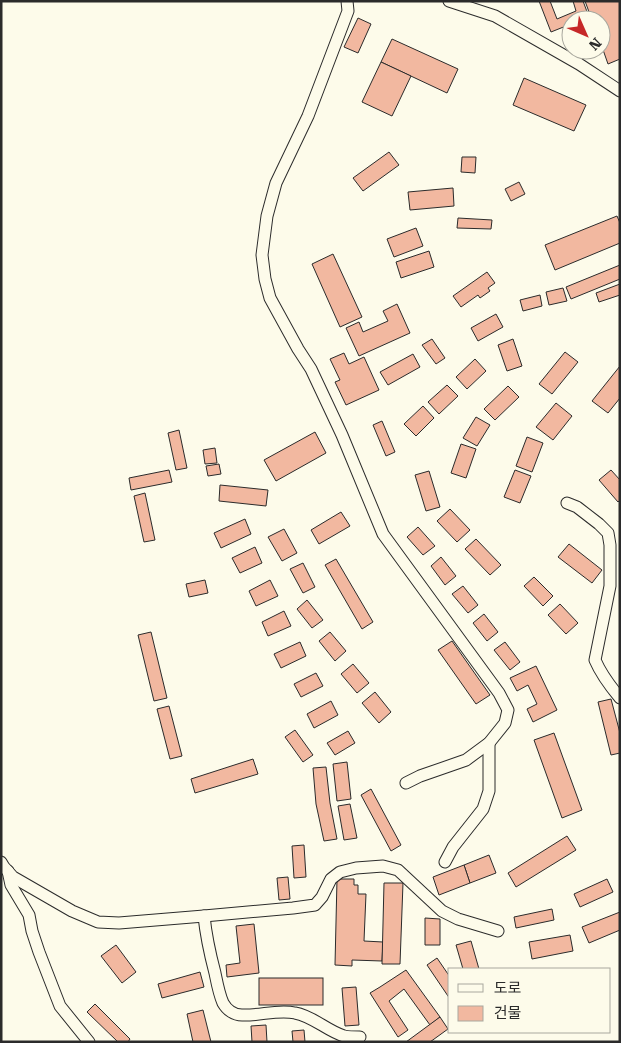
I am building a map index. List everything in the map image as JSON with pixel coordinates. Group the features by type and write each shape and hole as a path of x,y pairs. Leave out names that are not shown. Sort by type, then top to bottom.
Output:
{"street":[{"path":"347,1 348,11 308,116 276,182 266,216 262,255 265,279 270,298 311,369 342,435 383,534 500,693 508,710 504,723 489,743 466,760 420,776 406,783"},
{"path":"449,1 495,16 579,64 620,91"},
{"path":"567,503 577,507 608,533 610,545 610,586 595,660 610,686 620,698"},
{"path":"445,862 453,847 483,809 489,791 489,743"},
{"path":"4,867 13,876 72,911 98,922 119,922 293,908 315,904 322,897 331,879 340,872 356,868 384,866 398,870 442,911 458,919 498,931"},
{"path":"4,867 11,885 29,915 39,952 60,1006 89,1042"},
{"path":"204,916 218,989 223,1003 233,1014 294,1012 304,1015 345,1036 360,1037"}],"building":[{"path":"539,1 550,1 557,19 561,17 561,28 551,32"},
{"path":"573,1 583,1 586,10 576,10"},
{"path":"585,1 620,1 620,59 608,64 607,60 611,60 611,10 588,10"},
{"path":"358,18 371,24 358,53 344,47"},
{"path":"392,39 458,69 447,93 381,62"},
{"path":"381,62 411,76 392,116 362,102"},
{"path":"524,78 586,105 574,131 513,105"},
{"path":"389,152 399,165 363,191 353,178"},
{"path":"462,157 476,157 475,173 461,172"},
{"path":"519,182 525,194 511,201 505,189"},
{"path":"453,188 454,206 410,210 408,192"},
{"path":"617,216 620,223 620,243 555,270 545,245"},
{"path":"458,218 492,220 491,229 457,228"},
{"path":"416,228 423,246 394,257 387,239"},
{"path":"429,251 434,267 401,278 396,262"},
{"path":"333,254 362,317 340,327 312,264"},
{"path":"620,265 620,279 571,299 566,287"},
{"path":"487,272 495,283 488,288 490,291 480,298 478,295 461,307 453,296"},
{"path":"620,284 620,295 599,302 596,293"},
{"path":"563,288 567,301 549,305 546,292"},
{"path":"540,295 542,306 523,311 520,300"},
{"path":"397,304 410,333 359,356 346,328 359,322 363,332 388,321 383,311"},
{"path":"496,314 503,327 478,341 471,328"},
{"path":"432,339 445,358 436,364 422,345"},
{"path":"513,339 522,366 507,371 498,345"},
{"path":"565,352 578,362 552,394 539,384"},
{"path":"344,353 349,364 364,357 379,390 346,405 335,382 340,380 330,359"},
{"path":"413,354 420,367 388,385 380,372"},
{"path":"475,359 486,371 467,389 456,377"},
{"path":"620,366 620,398 608,413 592,401"},
{"path":"447,385 458,396 439,414 428,402"},
{"path":"508,386 519,397 495,420 484,409"},
{"path":"556,403 572,416 553,440 536,427"},
{"path":"423,406 434,418 416,436 404,424"},
{"path":"476,417 490,425 477,446 463,438"},
{"path":"382,421 395,452 386,456 373,425"},
{"path":"179,430 187,468 176,470 168,433"},
{"path":"315,432 326,453 276,481 264,460"},
{"path":"527,437 543,443 532,472 516,466"},
{"path":"461,444 476,449 466,478 451,473"},
{"path":"215,448 217,463 205,464 203,450"},
{"path":"219,464 221,474 208,476 206,466"},
{"path":"169,470 172,482 131,490 129,478"},
{"path":"515,470 531,476 520,503 504,497"},
{"path":"611,470 620,480 620,500 618,502 599,480"},
{"path":"429,471 440,507 426,511 415,475"},
{"path":"220,485 268,490 266,506 219,501"},
{"path":"145,493 155,540 144,542 134,496"},
{"path":"450,509 470,530 457,542 437,521"},
{"path":"341,512 350,526 319,544 311,530"},
{"path":"245,519 251,534 221,548 214,533"},
{"path":"418,527 435,546 423,555 407,537"},
{"path":"284,529 297,553 282,561 268,537"},
{"path":"476,539 501,565 490,575 465,549"},
{"path":"569,544 602,570 592,583 558,557"},
{"path":"255,547 262,563 240,573 232,558"},
{"path":"441,557 456,576 445,585 431,566"},
{"path":"336,559 373,622 362,629 325,565"},
{"path":"303,563 315,587 303,593 290,569"},
{"path":"534,577 553,596 543,606 524,586"},
{"path":"205,580 208,593 189,597 186,584"},
{"path":"270,580 278,596 256,606 249,591"},
{"path":"463,586 478,605 468,613 452,594"},
{"path":"307,600 323,620 312,628 297,609"},
{"path":"560,604 578,623 566,634 548,615"},
{"path":"284,611 291,626 268,636 262,622"},
{"path":"484,614 498,632 487,641 473,623"},
{"path":"151,632 167,698 154,701 138,635"},
{"path":"330,632 346,651 335,661 319,641"},
{"path":"452,641 490,695 476,704 438,650"},
{"path":"300,642 306,656 281,668 274,654"},
{"path":"505,642 520,662 510,670 494,650"},
{"path":"353,664 369,683 357,693 341,674"},
{"path":"536,666 557,710 533,722 527,709 537,704 528,685 517,691 510,678"},
{"path":"316,673 323,686 301,697 294,684"},
{"path":"375,692 391,712 379,723 362,703"},
{"path":"611,699 620,733 620,753 611,755 598,702"},
{"path":"331,701 338,715 314,728 307,714"},
{"path":"169,706 182,756 170,759 157,709"},
{"path":"295,730 313,755 303,762 285,737"},
{"path":"348,731 355,743 335,755 327,743"},
{"path":"554,733 582,810 562,818 534,740"},
{"path":"253,759 258,774 195,793 191,779"},
{"path":"347,762 351,799 337,801 333,764"},
{"path":"326,767 337,839 324,841 316,804 313,768"},
{"path":"371,789 401,845 391,851 361,795"},
{"path":"350,804 357,838 344,840 338,806"},
{"path":"567,836 576,850 516,887 508,873"},
{"path":"304,845 306,877 294,878 292,846"},
{"path":"489,855 496,873 470,883 464,865"},
{"path":"464,865 470,883 439,895 433,877"},
{"path":"288,877 290,899 279,900 277,878"},
{"path":"337,879 354,879 354,885 358,885 358,894 366,894 364,941 383,942 382,961 352,960 352,966 335,965"},
{"path":"607,879 613,892 580,907 574,894"},
{"path":"384,883 403,883 400,964 382,964"},
{"path":"552,909 554,920 516,928 514,917"},
{"path":"620,912 620,930 589,943 582,927"},
{"path":"425,918 440,919 440,945 425,945"},
{"path":"254,924 259,973 227,977 226,965 240,963 236,926"},
{"path":"570,935 573,951 532,959 529,942"},
{"path":"471,941 479,968 463,968 456,945"},
{"path":"116,945 136,972 122,983 101,956"},
{"path":"437,958 448,974 448,996 427,965"},
{"path":"406,970 440,1017 430,1025 404,989 389,1001 408,1030 398,1037 370,993"},
{"path":"200,972 204,987 162,998 158,984"},
{"path":"259,978 323,978 323,1005 259,1005"},
{"path":"356,987 359,1025 345,1026 342,988"},
{"path":"95,1004 130,1039 128,1042 118,1042 87,1012"},
{"path":"203,1010 211,1042 193,1042 187,1014"},
{"path":"440,1017 448,1029 430,1042 406,1042"},
{"path":"266,1025 267,1042 252,1042 251,1026"},
{"path":"304,1030 305,1042 293,1042 292,1031"}]}
